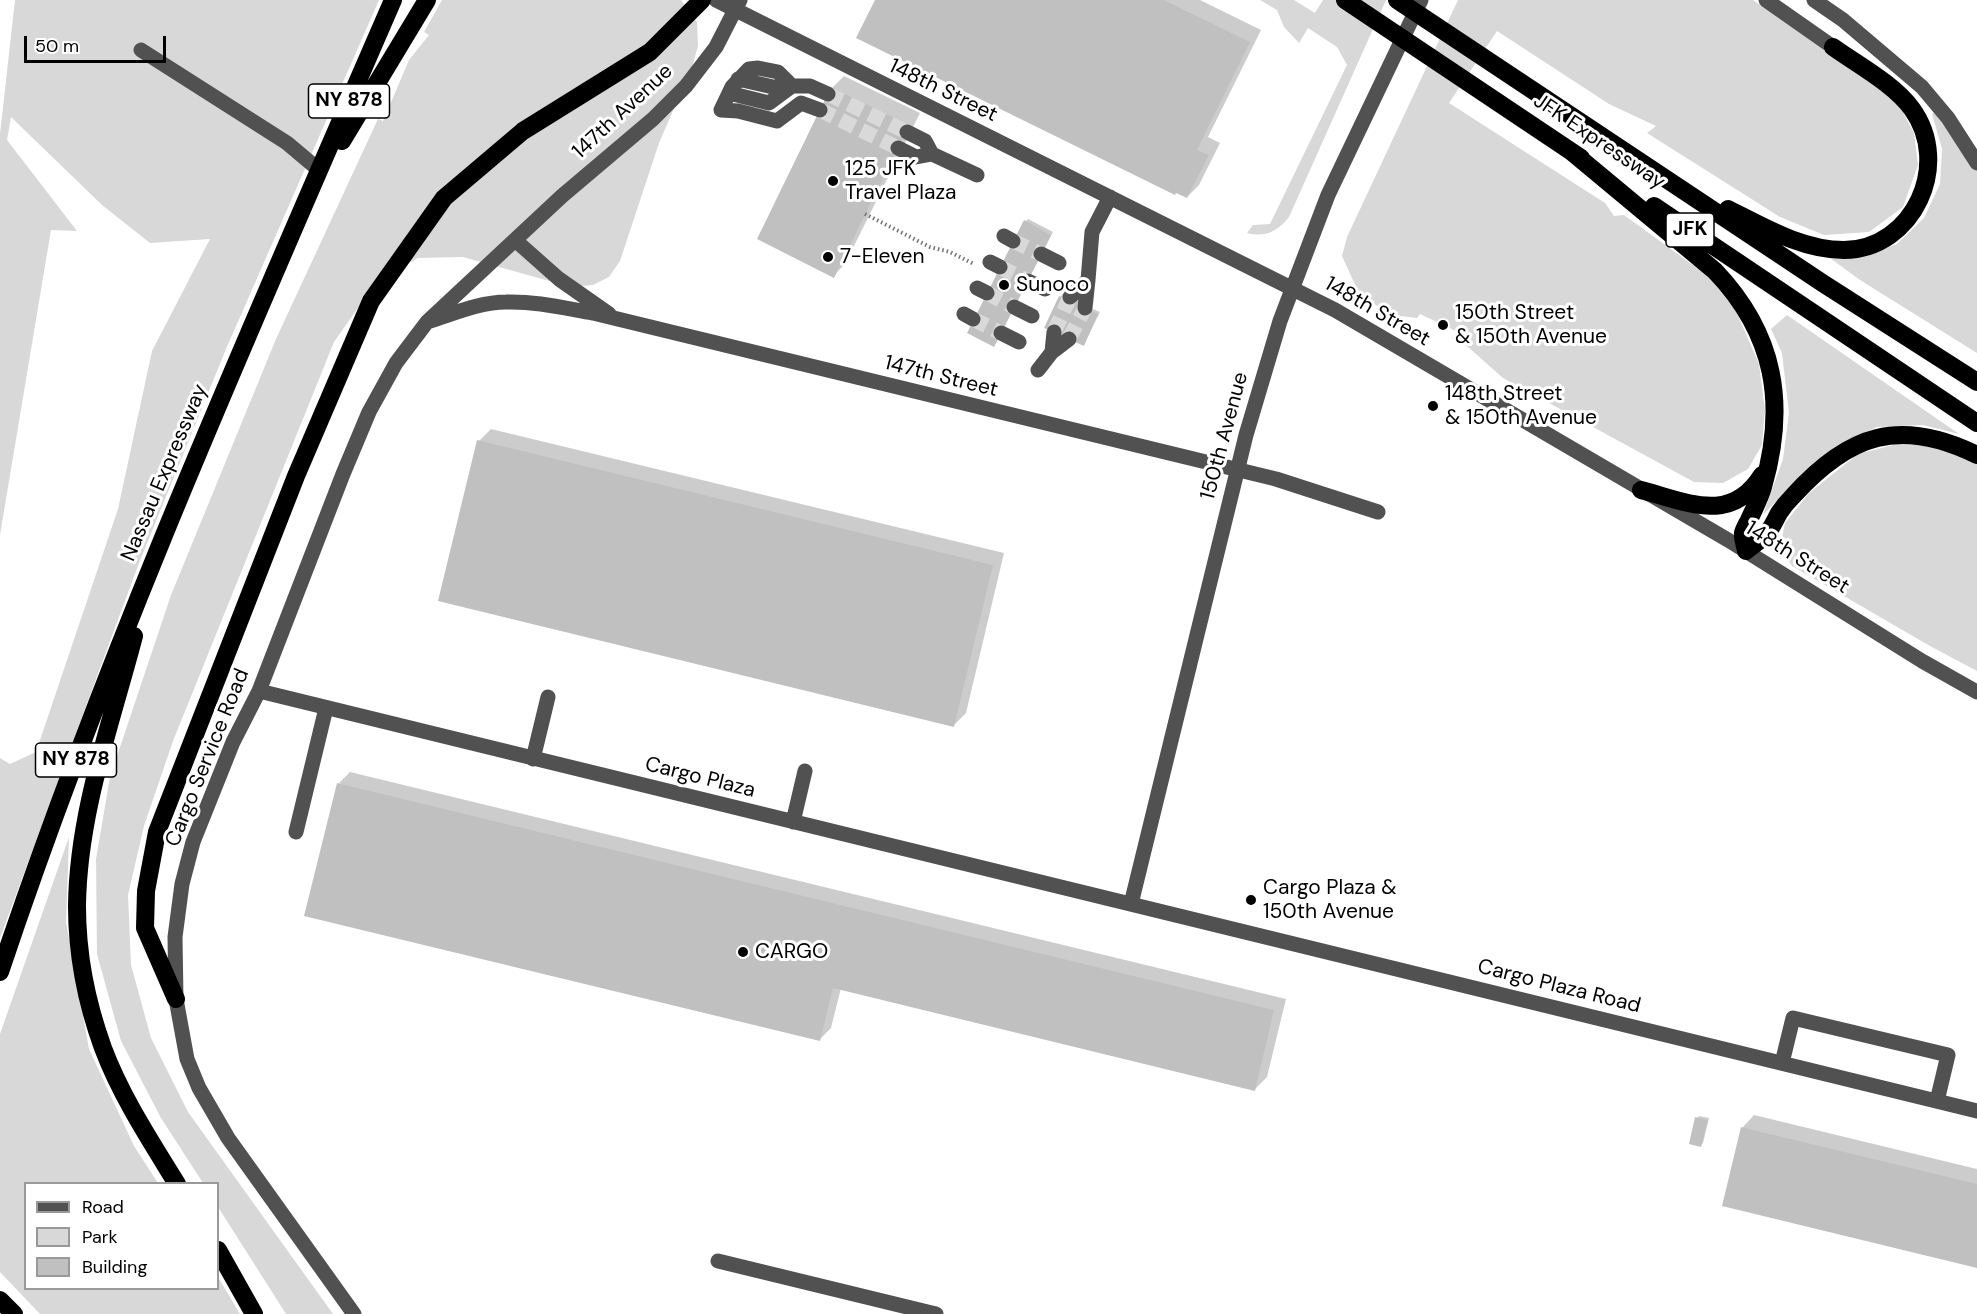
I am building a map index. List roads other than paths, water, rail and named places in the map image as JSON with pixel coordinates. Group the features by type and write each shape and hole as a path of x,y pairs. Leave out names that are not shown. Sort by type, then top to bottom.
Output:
{"highway":[{"name":"Nassau Expressway","path":"0,972 72,772 157,550 393,0"},
{"path":"306,202 427,0"},
{"path":"176,999 145,928 146,891 158,832 296,476 371,301 444,198 523,130 650,52 702,0"},
{"name":"JFK Expressway","path":"1346,0 1977,423"},
{"name":"JFK Expressway","path":"1397,0 1659,175 1977,382"},
{"path":"1413,0 1471,50"},
{"path":"1659,175 1781,235 1809,245 1847,250 1873,244 1885,238 1905,222 1924,190 1928,179 1929,158 1926,136 1917,115 1905,99 1833,47"},
{"path":"1572,152 1704,261 1736,294 1760,337 1773,384 1775,426 1771,457 1761,493 1743,533 1746,551 1767,534 1780,510 1820,468 1866,441 1902,435 1927,436 1977,455"},
{"path":"1641,490 1697,505 1717,507 1727,505 1751,491 1771,457"},
{"path":"157,550 92,791 81,854 77,908 83,966 95,1022 104,1049 130,1104 176,1182"},
{"path":"219,1252 260,1314"},
{"path":"236,1279 254,1314"},
{"path":"0,1300 14,1314"}],"street":[{"name":"148th Street","path":"716,0 737,5 1346,316 1746,551 1922,661 1977,692"},
{"name":"150th Avenue","path":"1131,904 1237,470 1264,371 1292,288 1342,164 1420,0"},
{"path":"1766,0 1833,47"},
{"path":"1814,0 1843,20 1922,87 1948,118 1977,163"},
{"name":"147th Avenue","path":"515,240 562,195 653,119 686,86 716,47 737,5"},
{"path":"141,50 287,142 319,170"},
{"path":"820,110 801,103 777,120 738,111 721,110 738,79 773,87 810,86 828,94"},
{"path":"729,93 769,103 792,86"},
{"path":"907,132 925,141 932,154"},
{"path":"898,148 916,157 932,154 977,175"},
{"path":"1085,308 1092,232 1110,197"},
{"name":"147th Street","path":"515,240 559,279 615,319 1237,470 1341,499 1378,512"},
{"name":"Cargo Service Road","path":"354,1314 228,1138 199,1088 187,1059 176,999 175,937 182,884 194,842 232,742 259,692 369,412 396,363 427,322 515,240"},
{"path":"1041,254 1059,263"},
{"path":"1028,280 1045,289"},
{"path":"1070,297 1088,280"},
{"path":"427,322 469,309 504,302 545,304 615,319"},
{"path":"1014,307 1032,316"},
{"path":"1052,352 1054,332"},
{"path":"1001,333 1019,342"},
{"path":"1038,370 1052,352 1069,339"},
{"name":"Cargo Plaza","path":"259,692 1131,904"},
{"path":"533,759 548,697"},
{"path":"296,832 326,708"},
{"path":"794,822 805,771"},
{"name":"Cargo Plaza Road","path":"1131,904 1977,1111"},
{"path":"1782,1064 1793,1018 1948,1055 1937,1101"},
{"path":"718,1261 936,1314"}],"tunnel":[{"path":"828,94 907,132"},
{"path":"820,110 898,148"},
{"path":"1013,241 1041,254"},
{"path":"1000,267 1028,281"},
{"path":"987,293 1014,307"},
{"path":"1054,332 1070,297"},
{"path":"1069,339 1085,308"},
{"path":"973,319 1001,333"}],"place":[{"name":"125 JFK Travel Plaza","path":"833,181"},
{"name":"7-Eleven","path":"828,257"},
{"name":"Sunoco","path":"1004,285"},
{"name":"150th Street & 150th Avenue","path":"1443,325"},
{"name":"148th Street & 150th Avenue","path":"1433,406"},
{"name":"Cargo Plaza & 150th Avenue","path":"1251,900"},
{"name":"CARGO","path":"743,952"}]}
